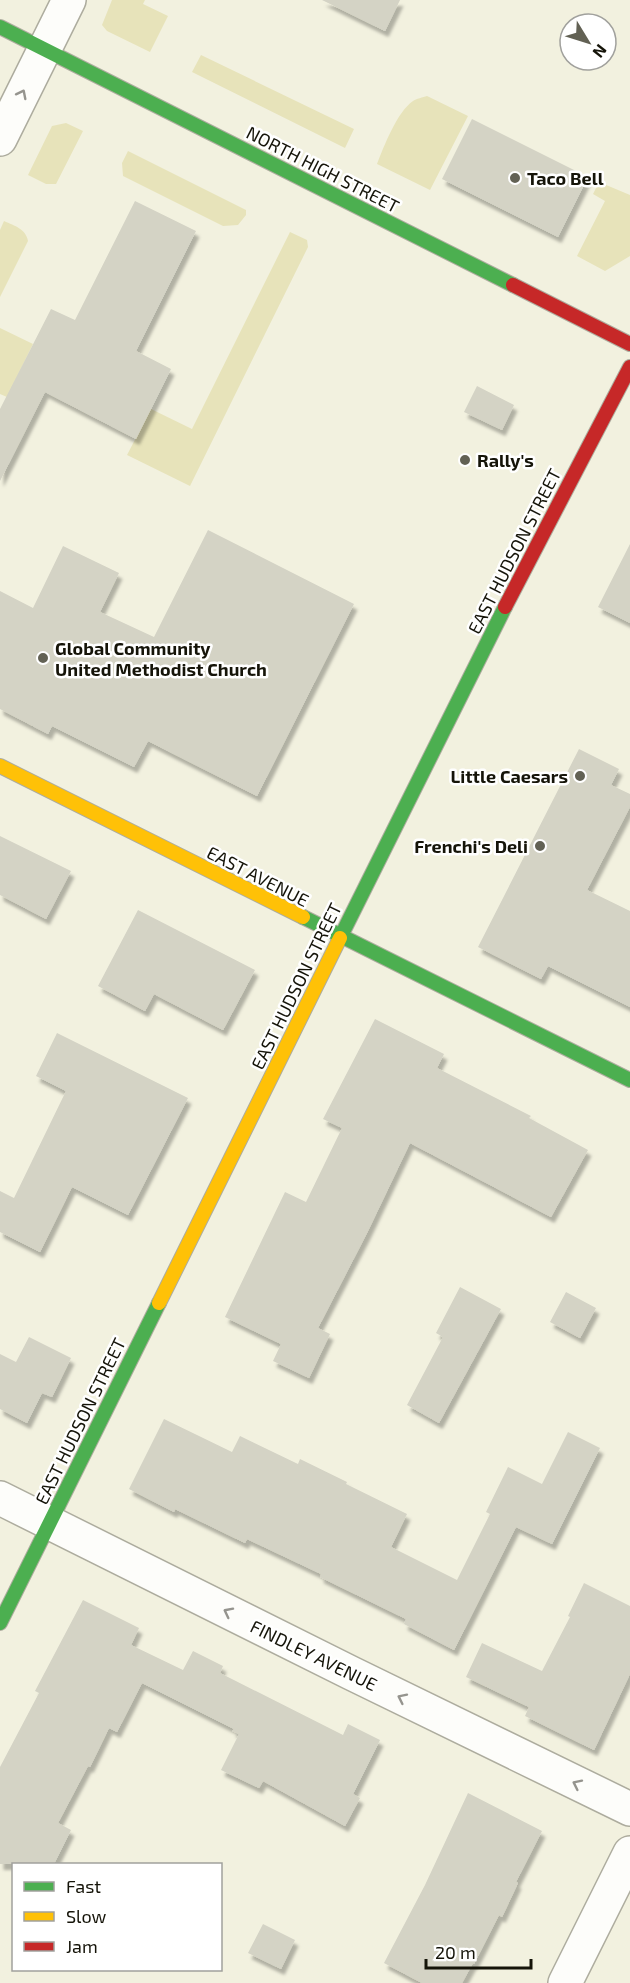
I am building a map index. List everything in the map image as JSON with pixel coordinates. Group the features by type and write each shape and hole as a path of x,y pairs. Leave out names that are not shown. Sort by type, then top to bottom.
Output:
{"main road":[{"name":"NORTH HIGH STREET","path":"0,27 630,344"},
{"name":"EAST HUDSON STREET","path":"0,1623 561,497 630,367"},
{"name":"EAST AVENUE","path":"0,766 630,1080"}],"street":[{"path":"0,139 69,0"},
{"name":"FINDLEY AVENUE","path":"0,1498 630,1809"},
{"path":"565,1983 630,1853"}],"shaded area":[{"path":"112,0 145,0 143,4 168,16 150,52 107,31 102,25"},
{"path":"201,55 354,129 345,148 192,72"},
{"path":"427,96 468,116 430,190 377,164 392,130 407,106"},
{"path":"66,123 83,131 56,184 46,184 28,175 52,126"},
{"path":"128,151 246,210 246,215 238,225 223,226 123,176 122,163"},
{"path":"599,182 630,195 630,256 605,271 577,256 605,201 593,194"},
{"path":"4,221 22,231 28,241 0,297 0,230"},
{"path":"290,232 307,240 308,247 190,486 127,455 151,409 192,429"},
{"path":"0,328 33,344 7,397 0,394"}],"building":[{"path":"322,0 400,0 385,31"},
{"name":"Taco Bell","path":"472,119 588,177 558,237 442,179"},
{"path":"135,201 196,231 136,351 171,369 136,439 45,392 0,481 0,409 51,309 75,320"},
{"path":"477,386 514,405 502,430 464,412"},
{"path":"208,530 354,604 257,796 148,741 134,767 52,726 48,734 0,709 0,591 33,608 63,546 119,573 100,612 154,637"},
{"path":"630,544 630,623 598,607"},
{"path":"579,749 619,769 611,785 630,794 630,807 587,890 630,911 630,1007 548,966 541,979 478,947"},
{"path":"0,836 71,871 46,919 0,895"},
{"path":"138,910 255,970 223,1030 154,994 145,1011 98,986"},
{"path":"375,1019 444,1054 437,1068 531,1116 529,1118 588,1150 551,1217 410,1143 318,1328 330,1334 309,1378 273,1361 281,1344 225,1317 285,1192 306,1202 342,1128 323,1119"},
{"path":"57,1033 188,1098 128,1215 72,1187 40,1252 0,1232 0,1191 14,1198 66,1091 36,1076"},
{"path":"460,1287 501,1309 439,1423 407,1405 443,1337 436,1333"},
{"path":"566,1292 596,1308 580,1338 550,1322"},
{"path":"29,1337 71,1358 52,1397 42,1393 27,1423 0,1409 0,1354 16,1362"},
{"path":"164,1419 232,1452 240,1436 298,1464 300,1459 407,1514 391,1547 457,1580 490,1514 486,1512 508,1467 542,1484 568,1432 600,1448 552,1544 516,1527 454,1650 404,1624 406,1619 320,1577 321,1574 247,1539 245,1543 175,1509 174,1512 129,1489"},
{"path":"584,1583 630,1606 630,1674 594,1750 525,1716 529,1707 466,1677 482,1643 542,1671 570,1617 568,1616"},
{"path":"83,1600 139,1628 131,1645 183,1670 193,1651 223,1666 220,1673 343,1735 348,1724 380,1740 353,1794 360,1798 345,1826 263,1781 259,1788 221,1770 239,1734 232,1731 234,1729 142,1683 117,1732 109,1728 58,1823 71,1830 54,1863 0,1864 0,1767 39,1693 35,1691"},
{"path":"468,1793 542,1831 516,1882 518,1883 502,1917 499,1915 462,1983 422,1983 384,1963 425,1885"},
{"path":"263,1924 295,1940 281,1969 248,1953"}],"traffic: fast":[{"path":"0,27 513,285"},
{"path":"340,938 505,607"},
{"path":"303,917 630,1080"},
{"path":"0,1623 159,1303"}],"traffic: slow":[{"path":"0,766 303,917"},
{"path":"159,1303 340,938"}],"traffic: jam":[{"path":"513,285 630,344"},
{"path":"505,607 630,367"}],"place":[{"name":"Taco Bell","path":"515,178"},
{"name":"Rally's","path":"465,460"},
{"name":"Global Community United Methodist Church","path":"43,658"},
{"name":"Little Caesars","path":"580,776"},
{"name":"Frenchi's Deli","path":"540,846"}]}
